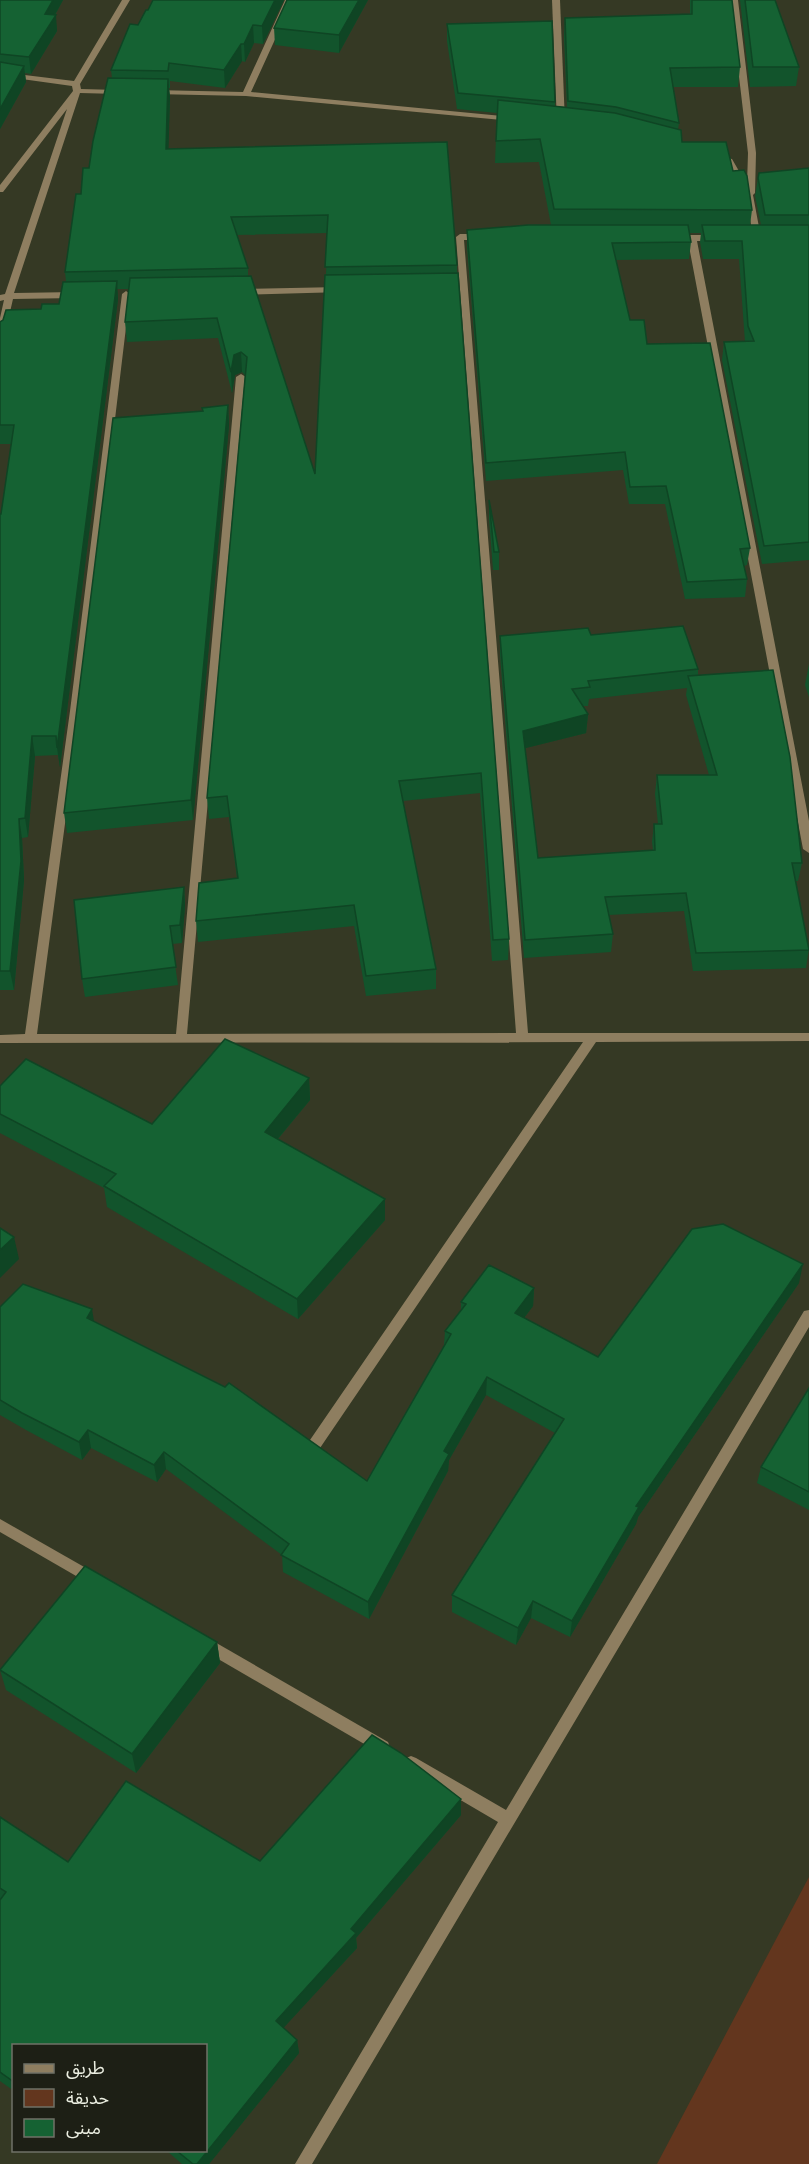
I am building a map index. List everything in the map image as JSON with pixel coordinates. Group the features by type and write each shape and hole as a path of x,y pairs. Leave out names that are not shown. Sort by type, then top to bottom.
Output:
{"street":[{"path":"0,190 76,88 126,0"},
{"path":"246,94 289,0"},
{"path":"556,0 561,124"},
{"path":"734,0 752,153 751,198 757,238"},
{"path":"0,74 76,88 133,92"},
{"path":"0,338 4,297 76,88"},
{"path":"145,92 246,94 526,121"},
{"path":"549,123 572,125"},
{"path":"708,155 729,161 743,180 751,198"},
{"path":"495,237 460,237 522,1038"},
{"path":"669,238 724,238"},
{"path":"692,238 809,849"},
{"path":"453,288 464,288"},
{"path":"231,292 348,290"},
{"path":"4,297 91,294"},
{"path":"114,294 137,294"},
{"path":"30,1039 76,699 126,294"},
{"path":"181,1039 241,377"},
{"path":"0,1039 809,1037"},
{"path":"315,1443 593,1038"},
{"path":"303,2164 809,1315"},
{"path":"0,1525 112,1590"},
{"path":"193,1637 509,1820"}],"green space":[{"path":"809,1877 809,2164 657,2164"}],"building":[{"path":"0,0 53,0 45,14 56,15 29,57 0,54"},
{"path":"153,0 275,0 262,26 253,25 244,44 241,44 224,70 169,63 168,71 111,70 130,24 138,25"},
{"path":"287,0 359,0 339,35 274,28"},
{"path":"692,0 732,0 740,67 670,68 679,123 616,107 568,101 565,18 692,14"},
{"path":"745,0 775,0 799,67 753,67"},
{"path":"552,21 555,102 458,93 447,24"},
{"path":"0,62 24,66 0,109"},
{"path":"108,78 168,79 166,149 447,142 457,265 325,267 328,215 231,217 248,268 65,272 76,194 81,194 83,168 89,168"},
{"path":"498,100 615,113 681,130 682,142 726,142 733,171 744,170 747,176 752,210 554,209 540,139 496,141"},
{"path":"809,168 809,215 765,215 759,173"},
{"path":"528,225 688,225 691,242 612,243 630,320 644,320 647,344 710,343 750,548 740,549 747,579 687,582 666,486 630,487 625,452 486,463 467,230"},
{"path":"702,225 809,225 809,542 764,546 724,342 754,341 748,326 742,241 705,241"},
{"path":"458,273 509,939 493,940 481,773 399,781 436,969 366,976 354,905 196,921 199,883 238,878 227,796 207,798 247,357 241,352 234,355 231,372 217,318 125,322 130,278 251,276 315,474 325,275"},
{"path":"117,281 57,748 56,736 32,736 25,818 19,819 21,861 10,971 0,971 0,514 14,425 0,425 0,322 6,310 41,309 42,304 59,304 63,282"},
{"path":"228,405 191,800 64,813 113,418 203,411 202,408"},
{"path":"489,500 499,552 494,552"},
{"path":"683,626 698,669 588,681 590,687 572,689 588,714 523,731 538,858 655,850 654,824 662,824 657,775 717,775 688,676 773,670 790,757 802,863 792,863 809,950 696,953 686,893 605,897 613,934 525,940 500,636 588,628 591,635"},
{"path":"184,887 180,925 170,926 176,967 82,979 74,900"},
{"path":"225,1039 309,1078 265,1132 385,1199 297,1299 104,1186 116,1174 0,1114 0,1086 26,1059 152,1124"},
{"path":"723,1224 803,1264 636,1506 639,1507 572,1621 533,1601 518,1628 452,1595 564,1419 487,1377 444,1451 449,1454 368,1602 281,1555 289,1544 164,1452 154,1465 88,1430 79,1442 0,1400 0,1307 23,1284 92,1309 87,1318 225,1387 229,1383 367,1481 451,1334 445,1331 466,1304 461,1302 489,1265 534,1288 515,1313 598,1357 692,1229"},
{"path":"0,1228 14,1237 0,1250"},
{"path":"809,1388 809,1492 761,1467"},
{"path":"85,1566 217,1642 132,1754 0,1670"},
{"path":"372,1735 401,1753 461,1799 351,1929 356,1933 276,2021 297,2040 207,2152 207,2044 12,2044 12,2081 0,2072 0,1900 6,1892 0,1888 0,1817 68,1862 126,1781 260,1861"},
{"path":"178,2152 207,2152 197,2164 193,2164"}]}
